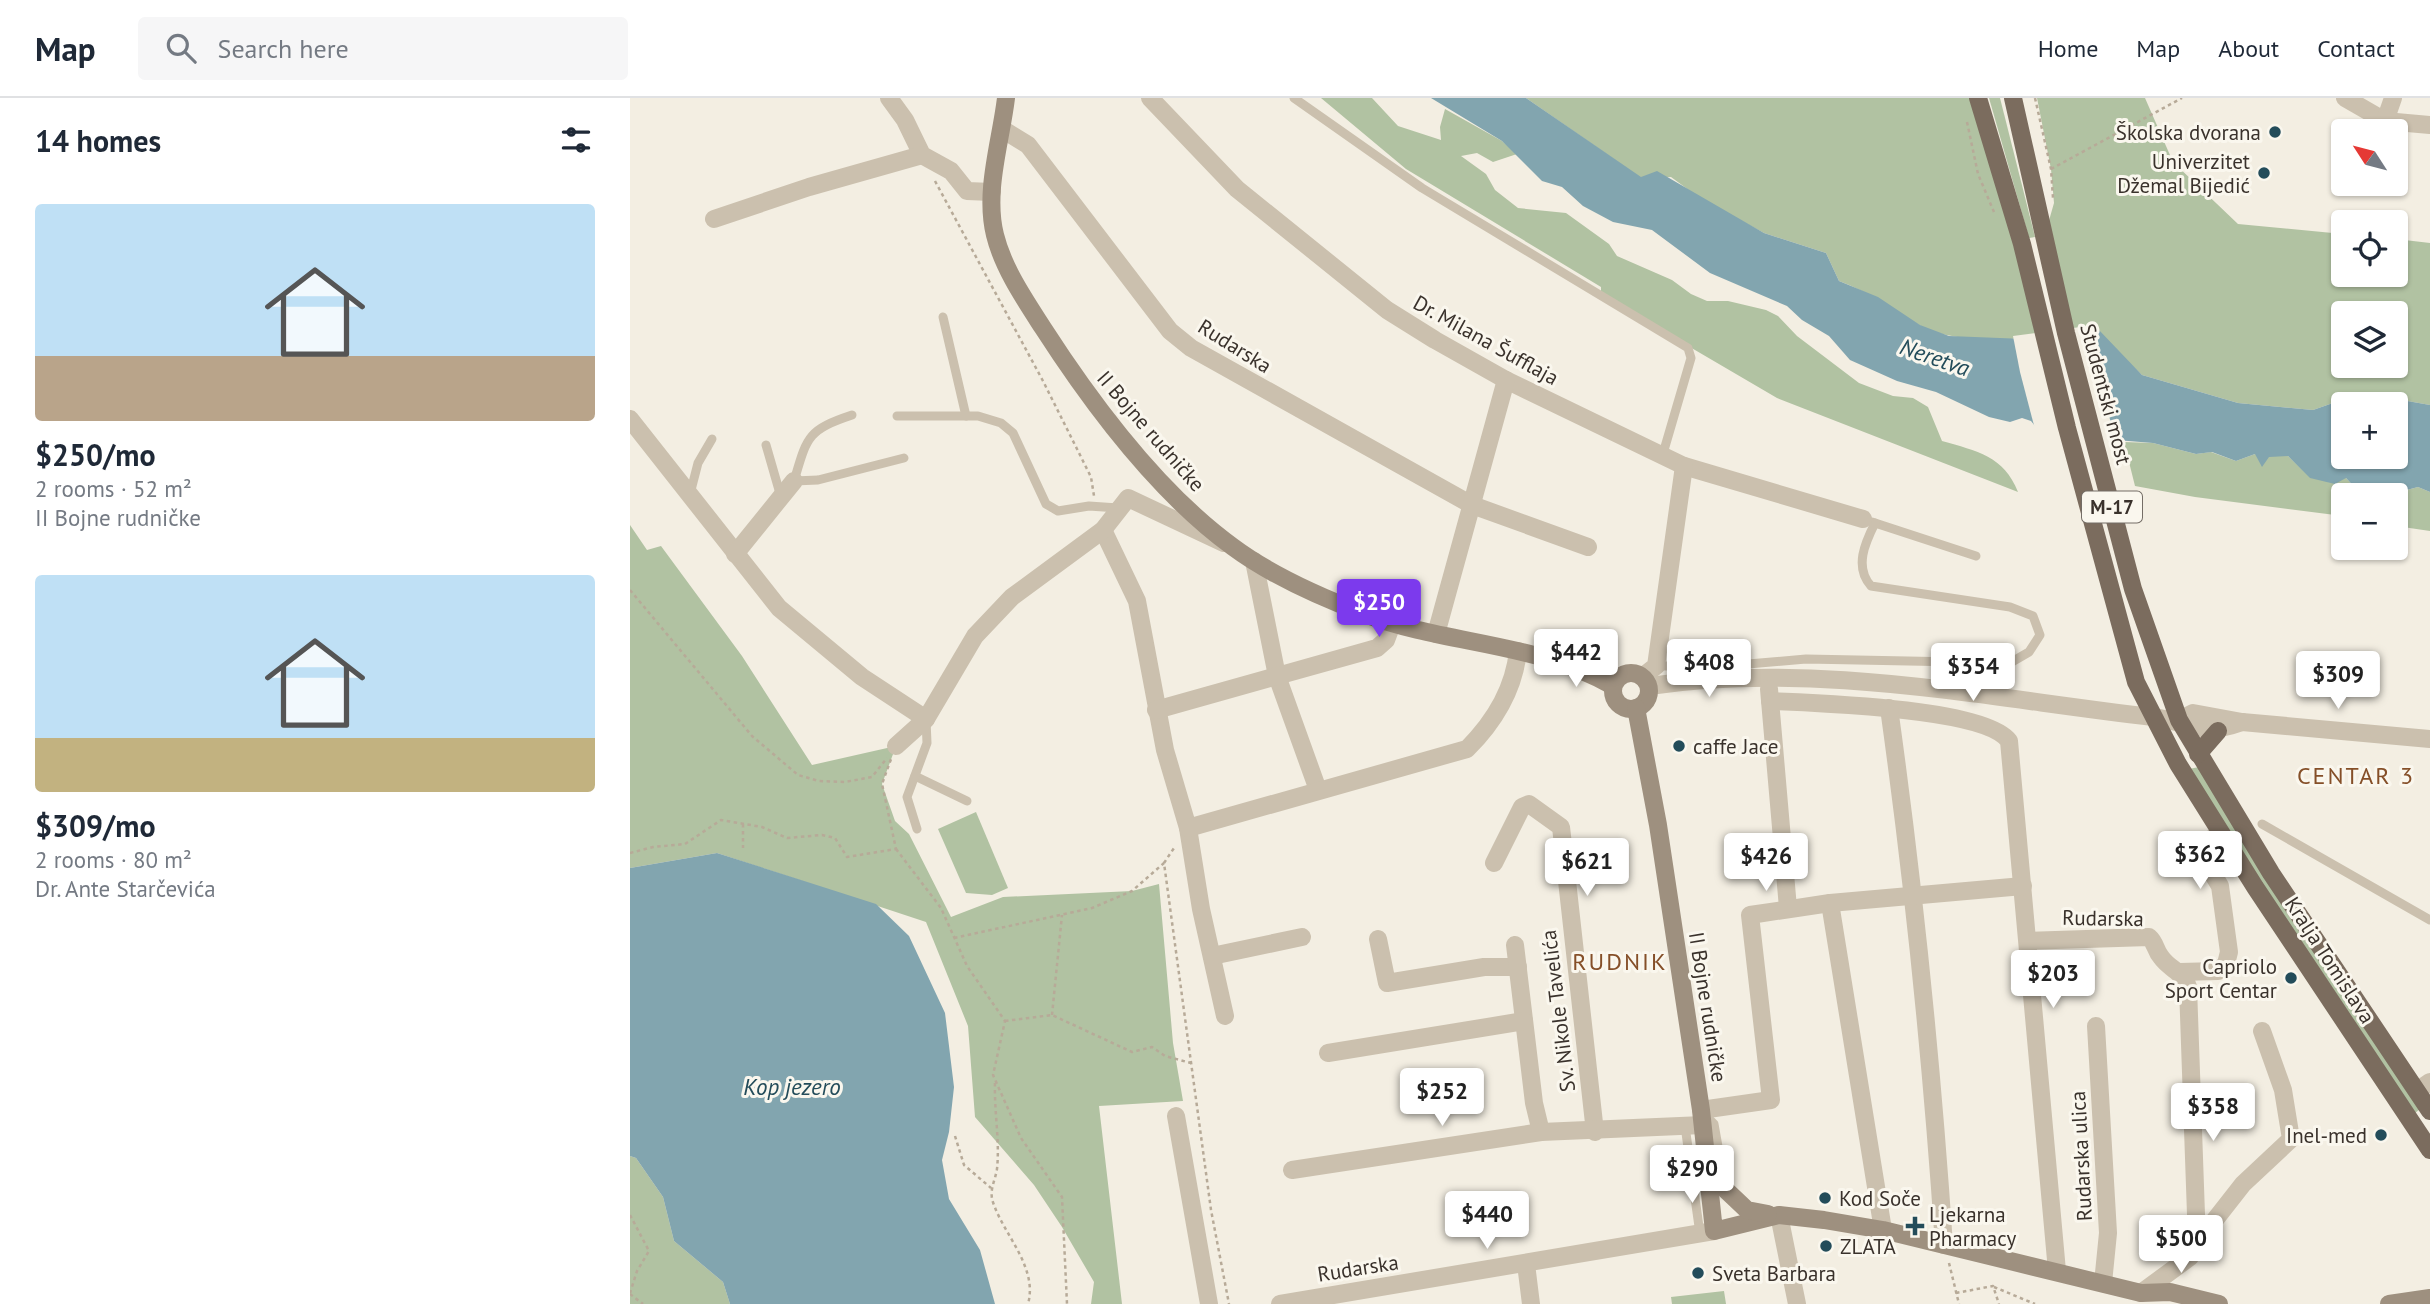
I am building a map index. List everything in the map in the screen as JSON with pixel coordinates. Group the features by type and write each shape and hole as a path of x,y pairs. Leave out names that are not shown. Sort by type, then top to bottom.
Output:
{"main road":[{"name":"Kralja Tomislava","path":"1978,98 2022,244 2067,428 2136,682 2153,717 2221,833 2430,1150"},
{"name":"Studentski most","path":"2013,98 2044,238 2133,589 2163,681"},
{"name":"Kralja Tomislava","path":"2163,681 2197,754 2271,873 2424,1087 2430,1111"},
{"path":"2197,754 2218,731"}],"street":[{"path":"889,98 905,120 922,155 951,171 967,191 992,192"},
{"path":"901,98 905,120"},
{"name":"II Bojne rudničke","path":"1006,98 992,192 995,233 1006,263 1078,382 1162,480 1232,547"},
{"name":"Dr. Milana Šufflaja","path":"1150,98 1237,189 1387,310 1506,380 1662,457 1869,521"},
{"path":"2345,98 2382,119"},
{"path":"2386,119 2393,98"},
{"path":"2408,123 2430,125"},
{"name":"Rudarska","path":"1002,129 1028,145 1170,331 1191,348 1472,505 1541,533 1588,547"},
{"path":"715,219 809,187 922,155"},
{"path":"1436,635 1506,380"},
{"path":"630,419 779,608 862,677 926,719"},
{"path":"1684,466 1649,676 1648,697 1636,708 1619,705 1613,695 1614,686 1627,673 1649,676 1685,680 1768,678 1952,691 2179,720 2199,729 2218,731 2242,722"},
{"path":"735,554 794,481"},
{"name":"II Bojne rudničke","path":"1118,508 1128,498 1141,501 1189,529 1232,547"},
{"path":"896,746 926,719 975,636 1012,597 1103,530 1118,508"},
{"path":"1103,530 1137,601 1156,710 1188,828 1225,1016"},
{"path":"1232,547 1311,591 1392,624 1554,659 1614,686"},
{"path":"1254,561 1277,676 1318,790"},
{"path":"1156,710 1377,648 1386,640 1392,624"},
{"path":"1188,828 1467,748 1498,713 1516,668 1518,651"},
{"path":"1768,678 1788,908"},
{"path":"1770,701 1889,708 1982,724 2002,731 2009,741 2057,1271"},
{"name":"II Bojne rudničke","path":"1636,708 1658,825 1697,1118 1709,1174 1707,1233"},
{"path":"1889,708 1915,894 1944,1245"},
{"path":"2179,720 2193,713 2242,722 2430,738"},
{"name":"Sv. Nikole Tavelića","path":"1494,863 1522,807 1529,804 1561,827 1595,1132"},
{"path":"2180,972 2218,971 2226,964 2229,953 2220,886 2200,853 2205,843 2221,833"},
{"path":"1292,1170 1541,1132 1595,1132 1697,1118 1771,1100 1750,915 1830,903 2023,886"},
{"path":"1830,903 1883,1230"},
{"path":"1212,956 1302,937"},
{"name":"Rudarska","path":"2028,941 2149,937 2162,960 2180,972 2188,987 2196,1244"},
{"name":"Sv. Nikole Tavelića","path":"1378,939 1387,983 1485,967 1518,967"},
{"name":"Sv. Nikole Tavelića","path":"1515,945 1541,1132"},
{"name":"Sv. Nikole Tavelića","path":"1328,1053 1524,1021"},
{"name":"Rudarska ulica","path":"2096,1026 2108,1233 2103,1283"},
{"path":"2141,1300 2190,1257 2196,1244 2243,1184 2291,1139 2283,1090 2262,1031"},
{"path":"1176,1116 1209,1304"},
{"path":"1709,1174 1730,1197 1747,1210 1779,1215 1797,1304"},
{"name":"Rudarska","path":"1280,1304 1707,1233 1779,1215 1883,1230 2103,1283 2141,1300 2170,1292 2219,1304"},
{"path":"1526,1264 1531,1304"},
{"path":"2389,1304 2430,1298"}],"lane":[{"path":"1294,98 1422,188 1688,348 1691,359 1662,457"},
{"path":"943,317 966,416"},
{"path":"852,415 818,427 805,447 794,481 818,480 904,458"},
{"path":"897,416 966,416 1001,423 1013,433 1046,504 1058,511 1096,506 1118,508"},
{"path":"690,496 698,463 712,439"},
{"path":"765,445 782,498"},
{"path":"1649,676 1806,659 2010,663 2029,652 2040,635 2033,617 2010,607 1871,586 1864,579 1861,566 1869,521 1976,556"},
{"path":"917,829 907,797 926,743 926,719"},
{"path":"915,776 967,801"},
{"path":"2262,824 2430,920"},
{"path":"1707,1233 1697,1118 1714,1124 1724,1185 1730,1197"}],"path":[{"path":"2035,98 2051,169 2182,98"},
{"path":"1964,111 1978,174 1987,195"},
{"path":"934,178 1091,477 1096,506"},
{"path":"630,590 752,736 798,775 819,781 845,782 872,777 896,746"},
{"path":"896,746 882,784 896,849 941,908 967,965 1005,1021 993,1075 1021,1138 1062,1198 1067,1304"},
{"path":"630,853 653,847 685,844 721,820 762,827 787,838 822,835 835,838 847,856 896,849"},
{"path":"743,824 743,849"},
{"path":"954,938 1092,908 1132,891 1164,863 1211,1210 1229,1304"},
{"path":"1052,1015 1062,915"},
{"path":"1005,1021 1052,1015 1132,1052 1152,1047 1165,1056 1191,1063"},
{"path":"995,1080 997,1169 991,1188 993,1205 1018,1248 1031,1294 1028,1304"},
{"path":"956,1136 964,1165 991,1188"},
{"path":"630,1215 649,1251 637,1271 630,1293 643,1304"},
{"path":"1944,1245 1959,1304"},
{"path":"1956,1293 1993,1286 2035,1304"},
{"path":"1993,1286 1999,1304"}],"green space":[{"path":"1321,98 1372,98 1398,126 1441,140 1440,127 1445,109 1502,141 1517,154 1493,162 1477,153 1461,156 1486,174 1495,190 1518,208 1566,213 1609,244 1617,256 1672,280 1691,294 1707,301 1728,301 1766,310 1778,316 1797,336 1859,383 1893,396 1913,398 1928,407 1942,441 1978,452 1997,463 2005,470 2018,492 1777,398 1601,295 1601,287 1406,169"},
{"path":"1526,98 1978,98 2044,336 1998,340 1965,338 1934,332 1839,281 1826,253 1764,233 1701,199 1671,177 1641,178"},
{"path":"1989,98 2000,98 2035,237 2029,238"},
{"path":"2037,98 2145,98 2173,162 2238,224 2331,233 2331,287 2408,287 2408,240 2430,243 2430,405 2408,401 2408,392 2331,392 2331,404 2313,410 2238,403 2142,375 2127,361 2066,333 2044,238 2054,203 2051,169"},
{"path":"2124,442 2153,443 2196,454 2211,452 2236,461 2255,454 2288,456 2311,478 2346,478 2351,483 2331,483 2331,514 2195,497 2135,486"},
{"path":"2418,487 2430,492 2430,531 2408,528 2408,490"},
{"path":"630,525 647,550 661,546 742,656 812,765 896,746 882,784 895,821 909,834 951,917 1003,897 1132,891 1159,884 1173,1043 1183,1101 1099,1106 1122,1304 1091,1304 1094,1282 1062,1227 1034,1185 975,1117 968,1026 926,922 717,853 630,868"},
{"path":"2199,767 2420,1109 2414,1114 2189,769"},
{"path":"976,812 1008,888 992,895 966,893 938,829"},
{"path":"630,1156 636,1158 663,1197 674,1241 723,1282 730,1304 630,1304"},
{"path":"1724,1291 1726,1304 1672,1304 1671,1297"}],"water":[{"name":"Neretva","path":"1431,98 1526,98 1641,177 1657,171 1764,233 1826,253 1839,281 1878,297 1920,325 1949,336 2025,339 2098,329 2142,375 2238,403 2313,410 2331,404 2331,469 2408,469 2408,401 2430,405 2430,492 2418,487 2408,490 2408,483 2351,483 2346,478 2331,483 2310,478 2288,456 2269,457 2262,467 2255,454 2236,461 2212,452 2196,454 2153,443 2054,435 2038,430 2031,421 2022,418 2010,422 1989,417 1936,392 1897,381 1850,360 1829,336 1802,320 1787,306 1710,273 1652,230 1613,222 1583,206 1562,187 1542,181 1502,141"},
{"name":"Kop jezero","path":"717,853 876,904 909,936 945,1013 954,1087 949,1132 942,1160 949,1199 980,1250 995,1304 730,1304 723,1282 674,1241 663,1197 636,1158 630,1156 630,868"}],"pier":[{"path":"2088,326 2116,445 2053,439 2036,433 2020,372 2013,336"}],"place":[{"name":"Školska dvorana","path":"2275,132"},
{"name":"Univerzitet Džemal Bijedić","path":"2264,173"},
{"name":"caffe Jace","path":"1679,746"},
{"name":"Capriolo Sport Centar","path":"2291,978"},
{"name":"Inel-med","path":"2381,1135"},
{"name":"Kod Soče","path":"1825,1198"},
{"name":"Ljekarna Pharmacy","path":"1915,1226"},
{"name":"ZLATA","path":"1826,1246"},
{"name":"Sveta Barbara","path":"1698,1273"}],"district":[{"name":"CENTAR 3","path":"2356,775"},
{"name":"RUDNIK","path":"1620,961"}]}
